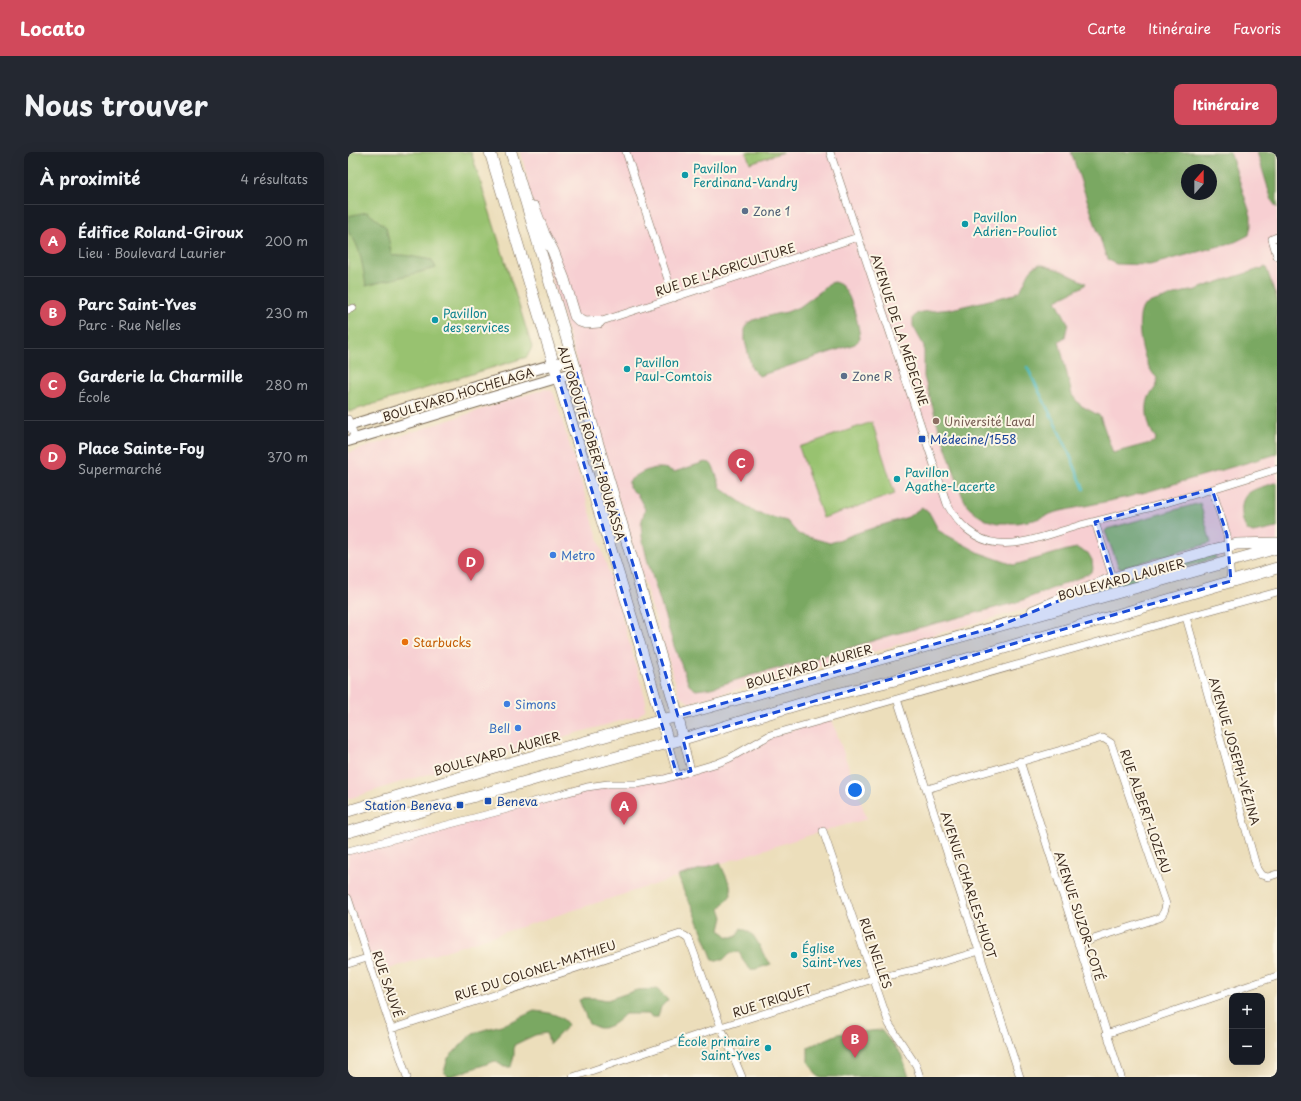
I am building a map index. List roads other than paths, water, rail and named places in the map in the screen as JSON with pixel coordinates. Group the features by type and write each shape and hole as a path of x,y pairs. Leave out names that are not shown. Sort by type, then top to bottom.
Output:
{"main road":[{"name":"AUTOROUTE ROBERT-BOURASSA","path":"490,152 635,626 668,743"},
{"name":"AUTOROUTE ROBERT-BOURASSA","path":"511,152 678,716 683,739"},
{"path":"515,152 544,234 553,251 564,279 575,316 580,321 586,323 599,322"},
{"name":"BOULEVARD HOCHELAGA","path":"349,423 572,359"},
{"name":"BOULEVARD HOCHELAGA","path":"351,440 576,372"},
{"path":"999,626 1058,599 1113,578 1237,544 1277,543"},
{"name":"BOULEVARD LAURIER","path":"348,811 491,768 1277,548"},
{"path":"348,832 683,739 820,698 902,678 1277,568"}],"street":[{"path":"626,152 674,298"},
{"name":"AVENUE DE LA MÉDECINE","path":"830,152 947,504 961,524 974,534 989,541 1005,544 1022,542 1212,489 1277,469"},
{"name":"RUE DE L'AGRICULTURE","path":"599,322 858,237"},
{"path":"1274,238 1276,251"},
{"path":"349,423 351,440"},
{"path":"1212,489 1226,531 1231,581"},
{"path":"1096,522 1113,578"},
{"path":"348,851 587,787 608,784 637,784 677,775 730,758 770,735 1186,616 1277,592"},
{"name":"AVENUE JOSEPH-VÉZINA","path":"1186,616 1257,869 1261,874 1268,877 1277,874"},
{"name":"AVENUE CHARLES-HUOT","path":"898,699 1020,1077"},
{"name":"RUE ALBERT-LOZEAU","path":"927,789 1099,739 1103,738 1111,743 1166,904 1166,910 1159,918 1078,944"},
{"path":"683,739 691,770"},
{"path":"668,743 677,775"},
{"name":"AVENUE SUZOR-COTÉ","path":"1020,761 1121,1077"},
{"name":"RUE NELLES","path":"822,831 888,1024 916,1065 920,1077"},
{"name":"RUE SAUVÉ","path":"348,898 407,1077"},
{"name":"RUE DU COLONEL-MATHIEU","path":"391,1029 680,934 689,939 721,1027"},
{"name":"RUE TRIQUET","path":"573,1077 721,1027 873,979 918,969 980,951"},
{"path":"348,964 367,958"},
{"path":"1106,1034 1277,976"},
{"path":"721,1027 742,1077"}],"waterway":[{"path":"1027,367 1066,446 1084,489"}],"place":[{"name":"Pavillon Ferdinand-Vandry","path":"685,175"},
{"name":"Zone 1","path":"745,211"},
{"name":"Pavillon Adrien-Pouliot","path":"965,224"},
{"name":"Pavillon des services","path":"435,320"},
{"name":"Pavillon Paul-Comtois","path":"627,369"},
{"name":"Zone R","path":"844,376"},
{"name":"Université Laval","path":"936,421"},
{"name":"Médecine/1558","path":"922,439"},
{"name":"Pavillon Agathe-Lacerte","path":"897,479"},
{"name":"Garderie la Charmille","path":"741,482"},
{"name":"Metro","path":"553,555"},
{"name":"Place Sainte-Foy","path":"471,581"},
{"name":"Starbucks","path":"405,642"},
{"name":"Simons","path":"507,704"},
{"name":"Bell","path":"518,728"},
{"name":"Beneva","path":"488,801"},
{"name":"Station Beneva","path":"460,805"},
{"name":"Édifice Roland-Giroux","path":"624,825"},
{"name":"Église Saint-Yves","path":"794,955"},
{"name":"École primaire Saint-Yves","path":"768,1048"},
{"name":"Parc Saint-Yves","path":"855,1058"}]}
